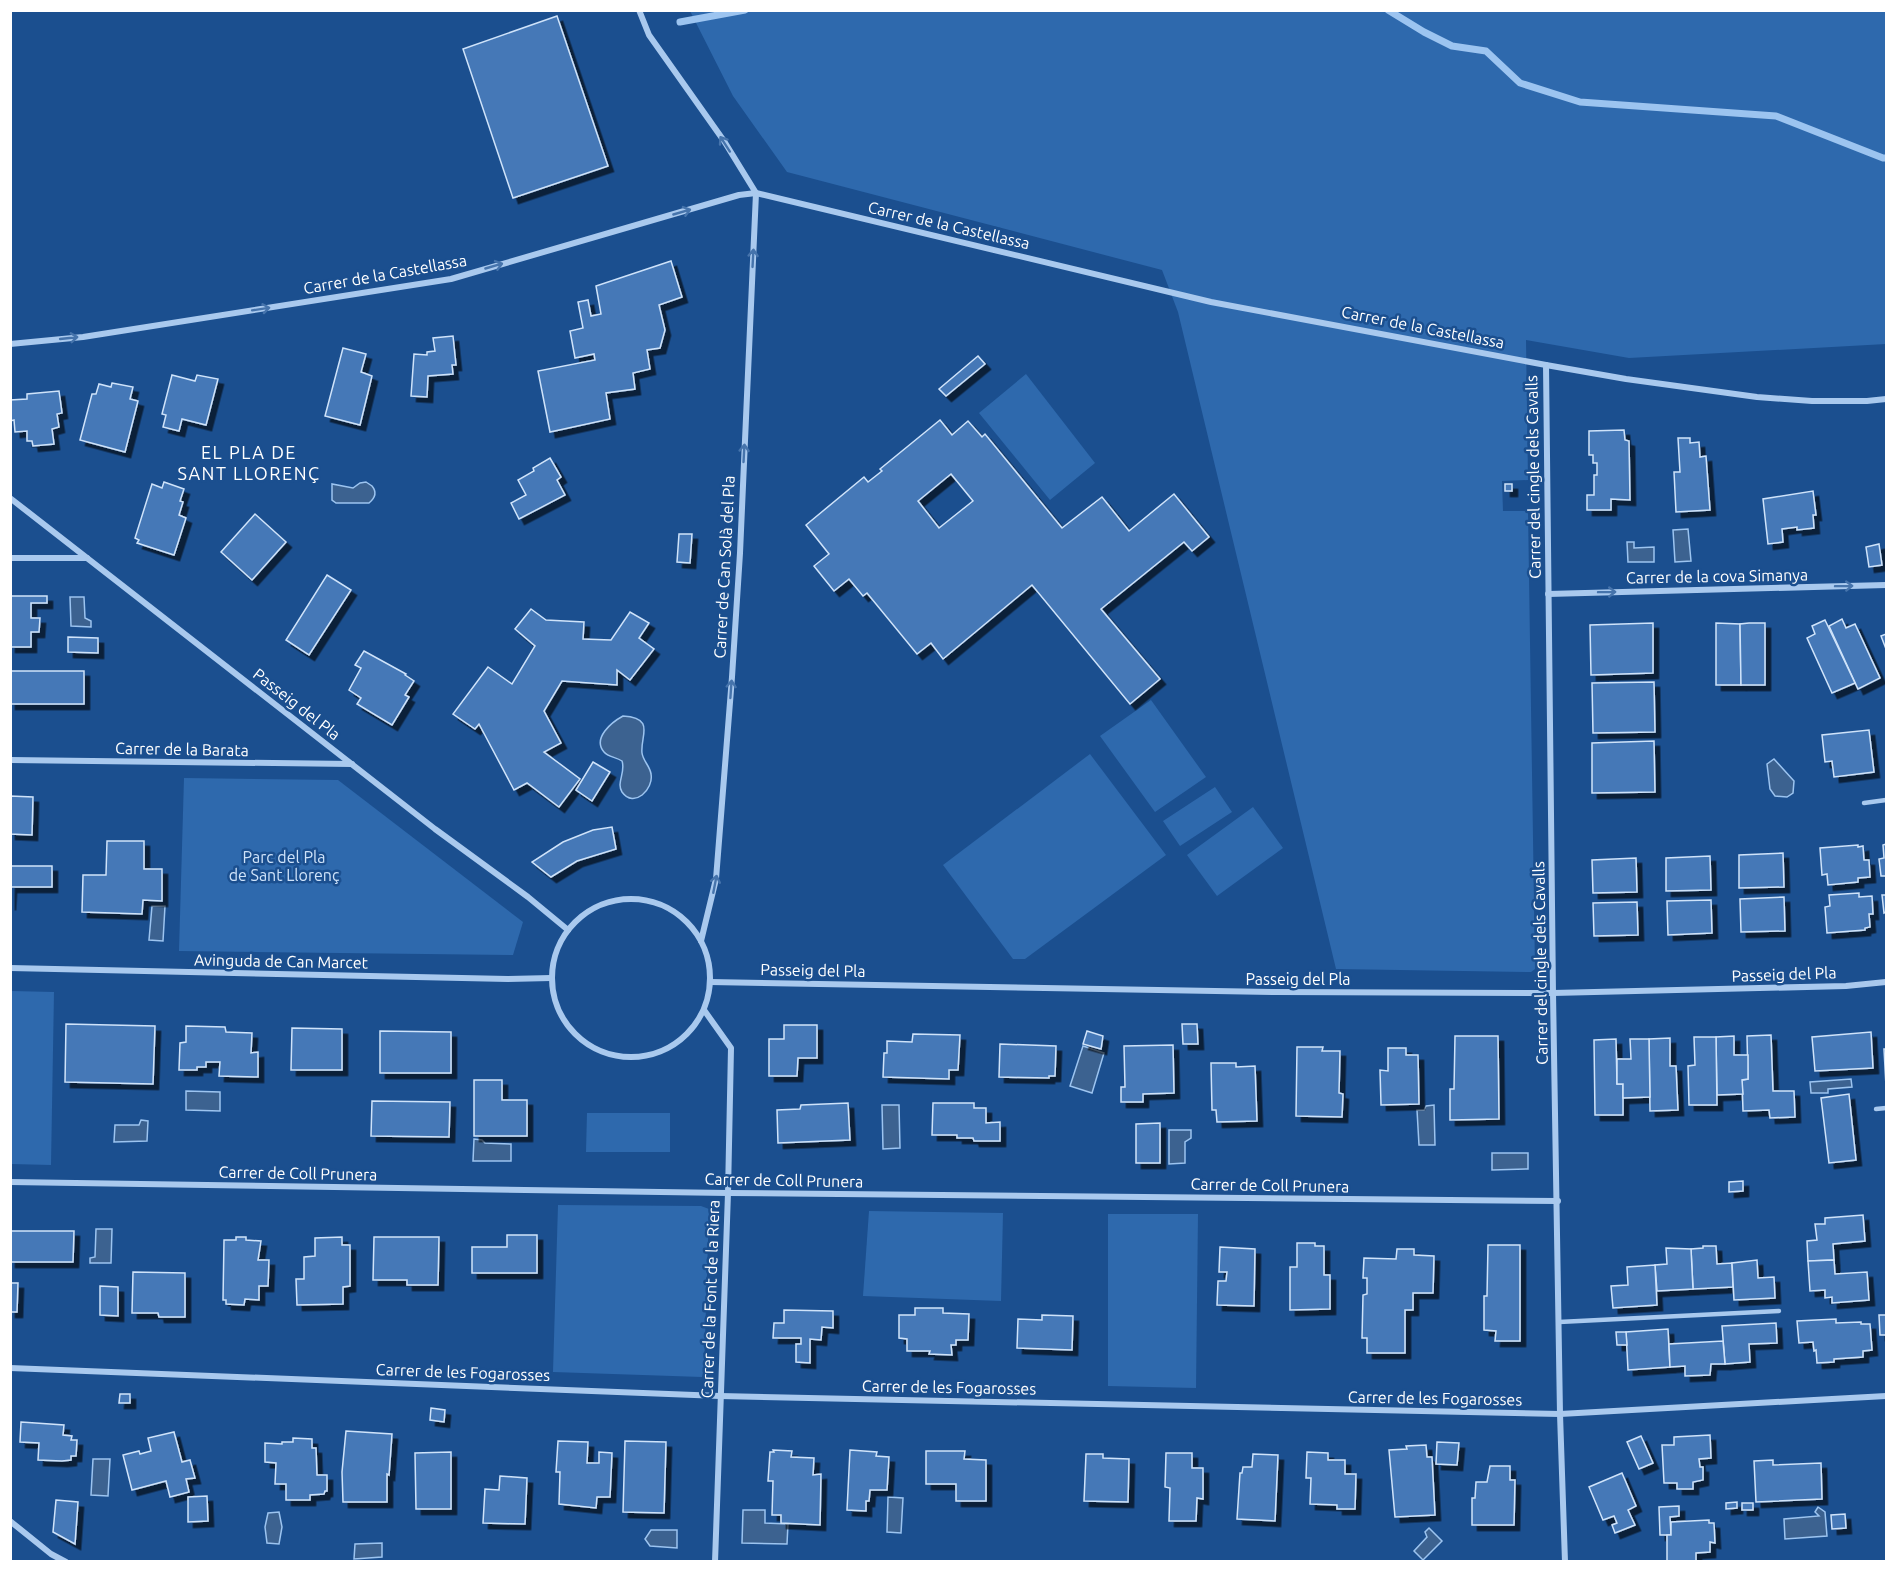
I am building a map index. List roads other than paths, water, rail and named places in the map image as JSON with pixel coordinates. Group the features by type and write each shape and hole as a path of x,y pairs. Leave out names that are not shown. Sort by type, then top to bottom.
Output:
{"street":[{"path":"639,10 649,35 724,141 756,193"},
{"name":"Carrer de la Castellassa","path":"10,344 83,337 451,279 739,195 756,193 1211,303 1626,379 1757,397 1812,401 1887,399"},
{"name":"Carrer de Can Solà del Pla","path":"701,940 716,879 732,677 740,553 756,193"},
{"name":"Carrer del cingle dels Cavalls","path":"1546,364 1553,993 1560,1414 1565,1562"},
{"name":"Passeig del Pla","path":"10,498 568,930"},
{"path":"10,558 87,558"},
{"name":"Carrer de la cova Simanya","path":"1548,594 1887,585"},
{"name":"Carrer de la Barata","path":"10,760 352,764"},
{"path":"624,898 653,901 672,910 691,925 701,940 710,965 710,982 704,1010 692,1030 672,1047 649,1056 623,1058 598,1052 577,1038 563,1021 554,998 551,978 556,950 568,930 585,913 603,904 624,898"},
{"name":"Avinguda de Can Marcet","path":"10,968 551,978"},
{"name":"Passeig del Pla","path":"710,982 1276,992 1553,993 1846,986 1887,982"},
{"name":"Carrer de la Font de la Riera","path":"704,1010 731,1048 715,1562"},
{"name":"Carrer de Coll Prunera","path":"10,1182 728,1193 1558,1201"},
{"name":"Carrer de les Fogarosses","path":"10,1368 720,1396 1560,1414 1887,1396"},
{"path":"10,1521 51,1554 66,1562"}],"lane":[{"path":"1864,803 1887,800"},
{"path":"1876,1109 1887,1108"},
{"path":"1559,1323 1779,1311"}],"waterway":[{"path":"680,22 745,10"},
{"path":"1388,10 1452,46 1486,51 1520,83 1580,102 1776,116 1886,158"}],"district":[{"name":"EL PLA DE SANT LLORENÇ","path":"249,462"}],"park label":[{"name":"Parc del Pla de Sant Llorenç","path":"284,866"}]}
